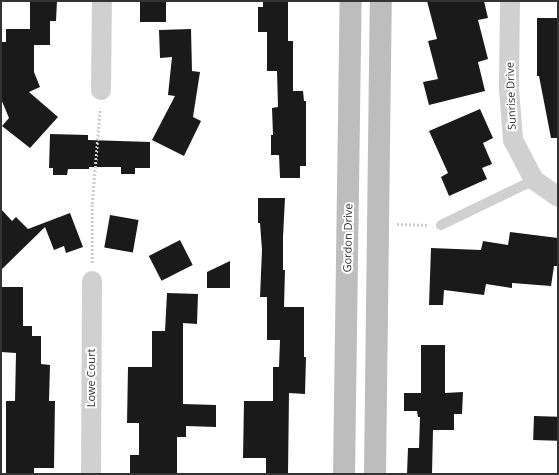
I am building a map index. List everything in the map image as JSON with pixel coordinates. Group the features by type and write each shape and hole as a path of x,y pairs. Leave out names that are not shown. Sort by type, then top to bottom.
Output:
{"main road":[{"name":"Gordon Drive","path":"344,474 351,1"},
{"path":"375,474 380,1"}],"street":[{"path":"101,90 102,1"},
{"name":"Sunrise Drive","path":"510,1 509,89 513,140 534,180 558,197"},
{"name":"Lowe Court","path":"91,474 92,281"}],"lane":[{"path":"441,225 534,180"}],"path":[{"path":"92,281 92,204 101,90"}],"building":[{"path":"30,1 57,1 56,21 50,21 50,45 34,45 34,72 40,87 29,92 58,117 30,148 2,126 9,118 1,99 1,42 6,42 6,29 30,29"},
{"path":"140,1 166,1 166,22 140,22"},
{"path":"263,1 288,1 288,41 293,41 293,91 303,91 304,101 306,101 306,166 300,166 300,178 280,178 279,155 271,155 271,135 273,135 272,108 278,107 277,71 267,71 267,32 258,32 258,7 263,7"},
{"path":"427,1 484,1 488,18 478,20 488,59 478,62 485,91 429,105 423,82 438,79 428,41 437,39"},
{"path":"537,18 558,18 558,138 551,138 539,76 537,76"},
{"path":"191,29 192,71 200,72 193,117 201,121 184,156 152,140 175,96 168,95 172,57 160,58 159,30"},
{"path":"480,109 493,138 483,143 492,164 482,168 487,179 449,196 441,177 448,173 429,131"},
{"path":"50,134 88,135 88,140 150,142 150,168 135,168 135,174 121,174 121,167 89,167 89,169 68,169 67,175 53,175 53,168 49,168"},
{"path":"258,198 285,198 283,237 283,270 285,270 284,307 304,307 304,357 306,357 305,394 289,393 288,474 266,474 266,458 243,458 244,401 273,401 273,367 279,367 280,340 267,340 267,297 260,297 262,250 260,223 258,223"},
{"path":"1,209 12,221 16,217 28,229 70,213 83,247 66,253 64,246 54,250 45,227 1,270"},
{"path":"110,215 139,220 133,253 104,247"},
{"path":"510,232 558,238 558,266 554,266 551,286 512,283 512,288 486,284 484,295 444,290 443,305 429,305 431,248 481,250 483,241 508,245"},
{"path":"180,240 193,265 162,281 149,256"},
{"path":"230,261 230,288 207,288 207,272"},
{"path":"1,287 23,287 23,326 32,326 32,336 41,336 41,364 50,365 49,401 55,401 54,468 34,468 34,474 6,474 6,401 15,401 16,353 1,352"},
{"path":"167,293 198,294 197,324 183,323 183,404 216,405 216,427 186,426 186,437 177,437 177,474 130,474 130,455 139,455 139,423 127,423 128,367 152,367 152,331 165,331"},
{"path":"421,345 445,345 445,393 463,392 462,414 454,414 454,430 433,430 432,474 407,474 408,448 419,448 420,417 418,417 417,411 404,411 404,393 421,393"},
{"path":"534,416 558,417 557,441 533,440"}]}
